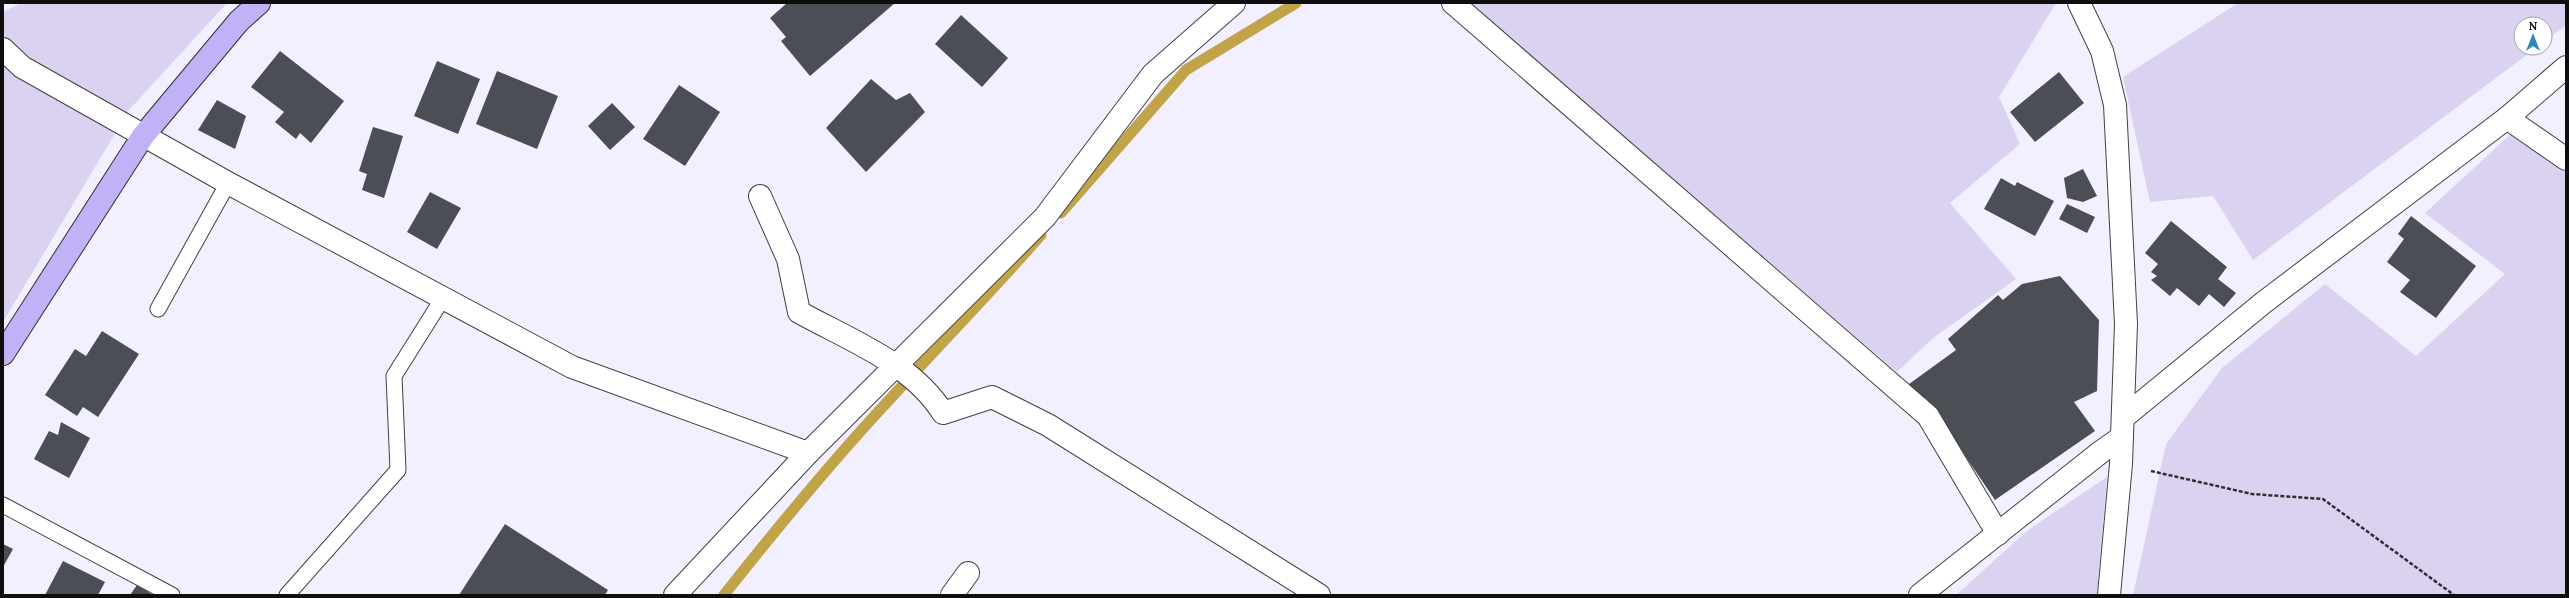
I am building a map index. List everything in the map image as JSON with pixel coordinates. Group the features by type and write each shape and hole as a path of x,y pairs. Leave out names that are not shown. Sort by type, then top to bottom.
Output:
{"street":[{"path":"3,354 143,136 240,21 259,3"},
{"path":"675,595 808,453 1045,217 1153,74 1234,3"},
{"path":"1453,3 1928,416 1998,534"},
{"path":"2079,3 2102,51 2115,105 2126,324 2121,464 2109,595"},
{"path":"3,50 22,67 143,136 572,367 808,453"},
{"path":"1920,595 1998,534 2123,427 2263,303 2507,118 2566,67"},
{"path":"2507,118 2566,159"},
{"path":"760,196 788,259 799,312 896,366 934,399 943,413 992,397 1048,425 1320,595"},
{"path":"952,595 968,573"}],"lane":[{"path":"158,309 228,183"},
{"path":"287,595 398,470 394,376 443,298"},
{"path":"3,505 172,595"}],"path":[{"path":"2121,464 2252,494 2323,499 2454,595"}],"shaded area":[{"path":"21,3 227,3 129,110 3,322 3,12"},
{"path":"1466,3 2056,3 1999,97 2020,144 1950,203 2016,279 1933,338 1897,372"},
{"path":"2238,3 2566,3 2566,25 2553,35 2553,16 2513,16 2513,56 2525,56 2253,260 2213,196 2150,202 2123,77"},
{"path":"2512,133 2566,170 2566,595 2133,595 2166,444 2222,368 2325,284 2416,356 2505,274 2425,213"},
{"path":"2107,477 2097,595 1956,595 2028,530"}],"building":[{"path":"787,3 895,3 810,76 781,41 786,37 770,18"},
{"path":"961,15 1008,58 982,87 935,44"},
{"path":"280,51 344,101 311,143 300,133 296,139 275,122 284,112 251,87"},
{"path":"437,61 480,79 458,134 414,116"},
{"path":"497,71 558,96 537,149 476,124"},
{"path":"2059,72 2084,103 2035,142 2010,112"},
{"path":"871,79 896,100 910,93 925,112 866,172 826,128"},
{"path":"679,85 720,112 685,166 643,139"},
{"path":"217,100 246,116 235,149 198,130"},
{"path":"612,103 635,127 610,150 588,126"},
{"path":"373,127 403,136 384,198 362,190 367,174 359,171"},
{"path":"2083,169 2097,196 2083,202 2067,198 2064,178"},
{"path":"2001,178 2015,186 2017,182 2054,201 2035,236 1984,209"},
{"path":"430,192 461,208 437,249 407,232"},
{"path":"2067,204 2095,217 2087,233 2059,219"},
{"path":"2411,216 2476,266 2436,318 2400,292 2410,280 2387,262 2404,239 2398,234"},
{"path":"2171,221 2227,267 2218,279 2236,293 2224,307 2209,294 2199,306 2177,288 2170,296 2151,280 2157,276 2151,272 2158,264 2145,253"},
{"path":"2060,276 2099,320 2097,391 2074,402 2095,431 1995,500 1926,398 1919,402 1905,387 1956,350 1948,339 1998,295 2003,300 2022,284"},
{"path":"102,331 139,354 98,417 83,407 77,416 45,395 75,349 86,356"},
{"path":"61,422 90,438 69,478 34,459 49,431 58,435"},
{"path":"505,524 608,590 605,595 459,595"},
{"path":"3,544 13,549 3,567"},
{"path":"63,561 105,582 98,595 45,595"},
{"path":"137,585 153,595 130,595"}],"waterway":[{"path":"1061,213 1186,70 1296,3"},
{"path":"724,595 847,446 1041,235"}]}
